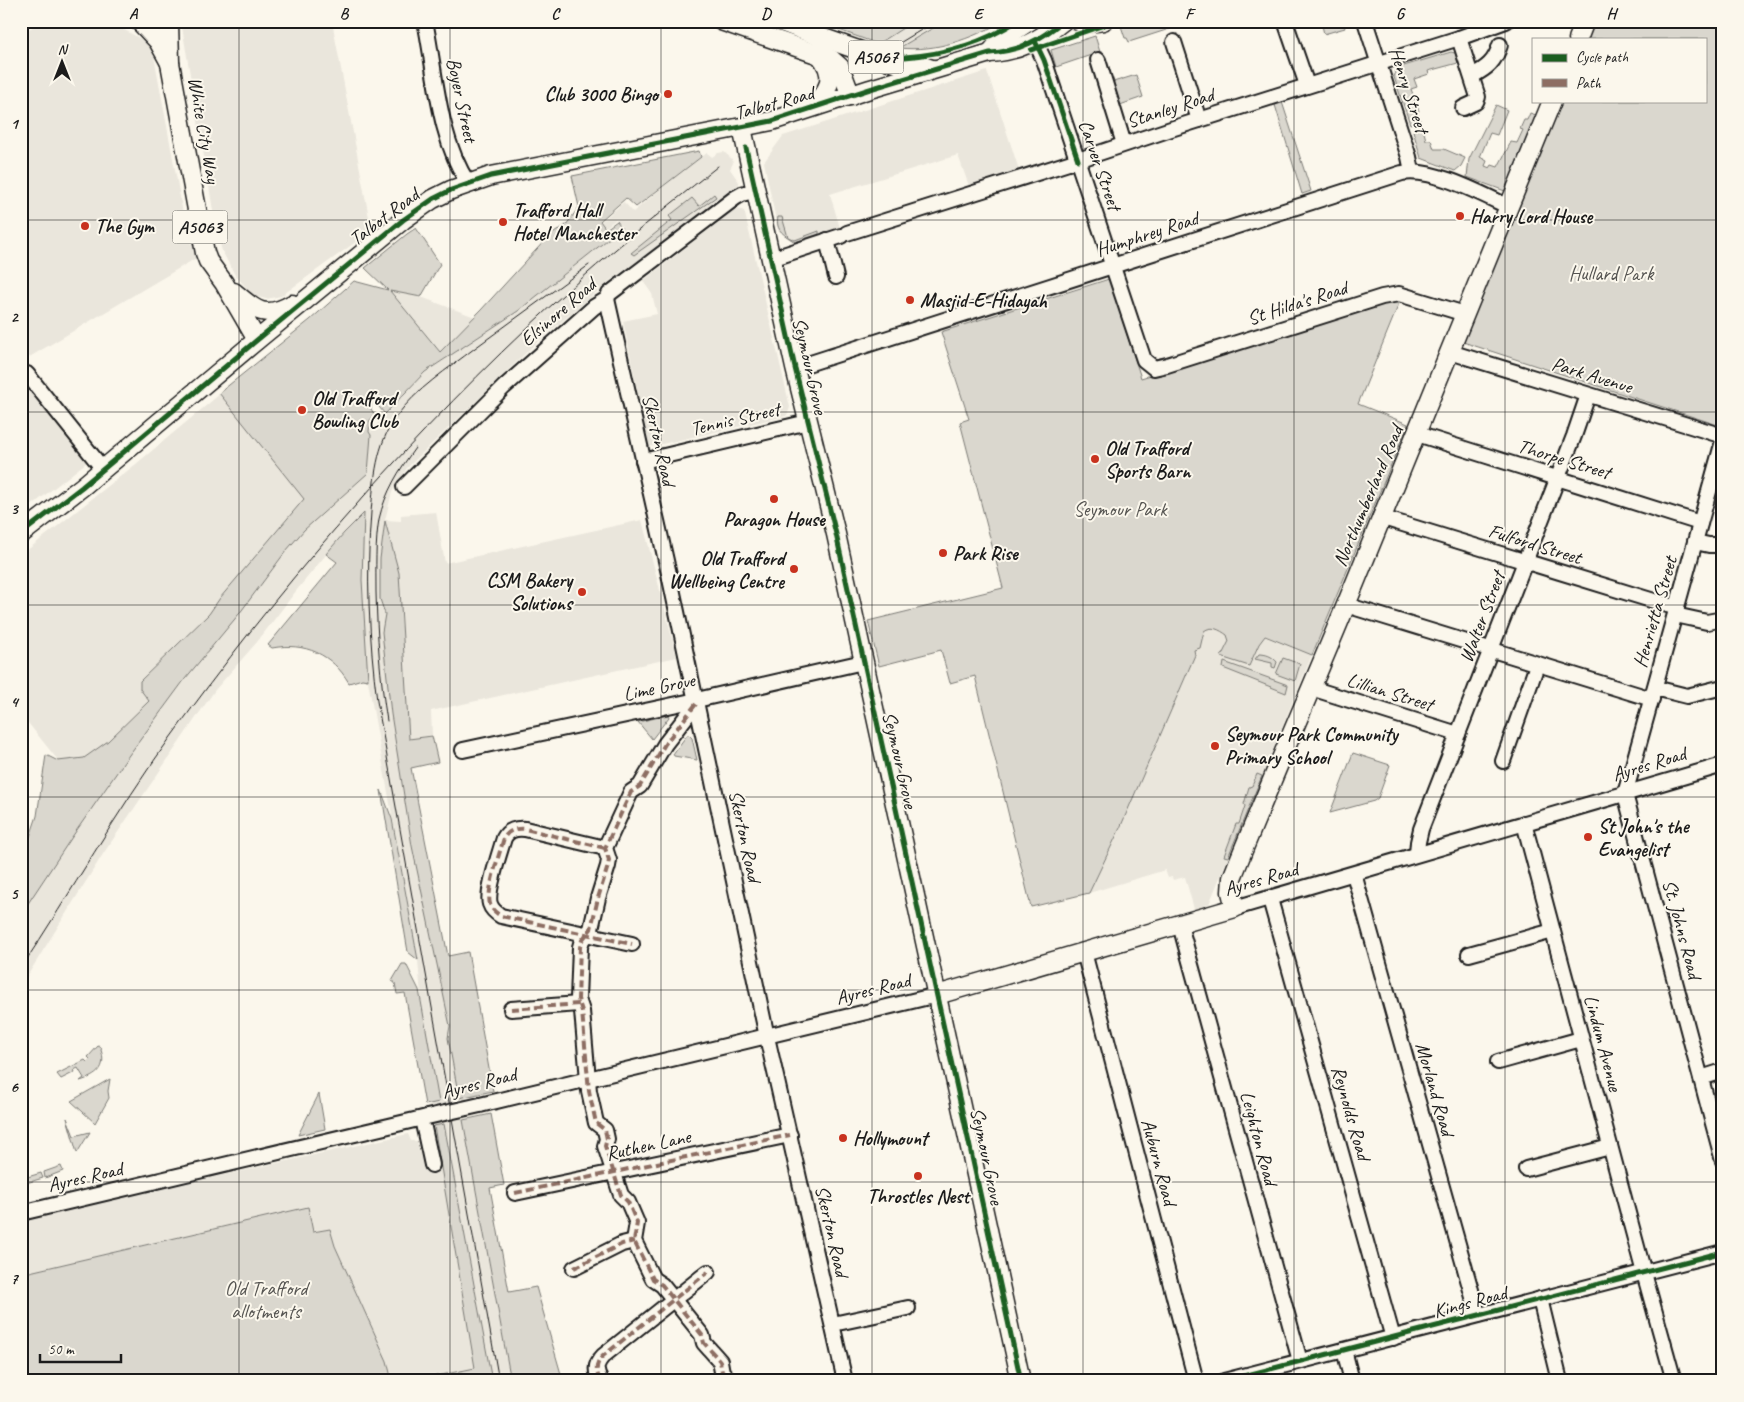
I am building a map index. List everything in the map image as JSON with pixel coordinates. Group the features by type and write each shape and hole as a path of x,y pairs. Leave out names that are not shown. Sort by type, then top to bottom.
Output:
{"main road":[{"name":"White City Way","path":"139,21 158,41 170,63"},
{"name":"White City Way","path":"169,21 170,63 205,253 211,266 224,283 257,340"},
{"name":"A5067","path":"721,21 832,58 840,67 851,96"},
{"name":"A5067","path":"779,21 895,63 920,65 935,70"},
{"path":"990,53 1002,39 1030,21"},
{"path":"1002,39 1044,21"},
{"name":"Talbot Road","path":"21,534 103,469 316,290 410,214 433,199 468,183 491,176 742,128 792,115 990,53 1008,51 1035,41 1064,21"},
{"path":"1078,21 1088,23 1103,21"},
{"path":"1578,38 1585,21"},
{"name":"A5067","path":"818,36 850,60 857,82 851,96"},
{"path":"792,115 817,101 825,92 829,82 830,71 819,54"},
{"name":"Northumberland Road","path":"1235,908 1231,892 1231,880 1346,605 1380,517 1417,434 1464,314 1552,102"},
{"name":"Seymour Grove","path":"742,128 795,368 824,483 1021,1381"},
{"path":"224,283 254,308 268,313 283,310 316,290"},
{"name":"Ayres Road","path":"937,995 1180,926 1235,908"}],"street":[{"name":"Boyer Street","path":"425,21 449,142 456,162 468,183"},
{"path":"1285,21 1307,85"},
{"name":"Henry Street","path":"1366,21 1412,171"},
{"name":"Stanley Road","path":"771,259 1307,85 1459,38 1506,21"},
{"path":"1459,38 1478,97 1476,102 1463,108"},
{"name":"Carver Street","path":"1035,41 1042,53 1144,360"},
{"path":"1174,42 1199,120"},
{"path":"1472,76 1492,63 1500,45"},
{"path":"1098,60 1124,144"},
{"name":"Humphrey Road","path":"795,368 1114,267 1324,197 1412,171 1423,172 1460,185 1509,207"},
{"name":"Elsinore Road","path":"404,487 490,400 594,306 607,299 609,294 730,202 742,194 756,190"},
{"path":"836,277 838,236"},
{"name":"St Hilda's Road","path":"1144,360 1154,368 1167,365 1373,300 1399,294 1464,314"},
{"name":"Skerton Road","path":"607,299 696,702 767,1037 845,1381"},
{"name":"Park Avenue","path":"1450,352 1723,436"},
{"path":"27,374 103,469"},
{"name":"Walter Street","path":"1418,854 1421,830 1588,395"},
{"name":"Tennis Street","path":"643,461 808,422"},
{"name":"Thorpe Street","path":"1417,434 1700,523"},
{"name":"Henrietta Street","path":"1626,794 1700,523 1720,463 1723,441"},
{"name":"Fulford Street","path":"1380,517 1707,622 1723,618"},
{"path":"1695,542 1723,546"},
{"path":"1346,605 1537,665 1653,694 1687,696 1723,687"},
{"name":"Lime Grove","path":"463,750 696,702 863,662"},
{"path":"1503,761 1514,747 1537,665"},
{"name":"Lillian Street","path":"1311,688 1458,734"},
{"path":"696,702 665,744 640,786 631,792 605,848 609,860 608,866 591,929 582,940 579,1004 582,1011 593,1112 596,1122 605,1130 606,1146 621,1195 628,1202 637,1223 634,1241 653,1278 662,1285 702,1335 704,1343 720,1362 726,1379"},
{"name":"Ayres Road","path":"1235,908 1723,765"},
{"name":"St. Johns Road","path":"1626,794 1723,1160"},
{"name":"Lindum Avenue","path":"1524,823 1674,1381"},
{"path":"605,848 526,829 516,829 509,832 504,838 491,886 489,897 491,906 501,916 632,944"},
{"name":"Morland Road","path":"1354,874 1478,1315"},
{"name":"Reynolds Road","path":"1270,899 1393,1338"},
{"name":"Leighton Road","path":"1180,926 1300,1361"},
{"path":"1470,954 1553,930"},
{"name":"Auburn Road","path":"1084,952 1196,1381"},
{"name":"Ayres Road","path":"21,1213 937,995"},
{"path":"511,1009 579,1004"},
{"path":"1498,1062 1581,1039"},
{"path":"1701,1078 1723,1071"},
{"path":"425,1118 432,1165"},
{"name":"Ruthen Lane","path":"515,1193 790,1135"},
{"path":"1526,1169 1610,1147"},
{"path":"574,1268 627,1241 634,1241"},
{"name":"Kings Road","path":"1224,1381 1723,1252"},
{"path":"601,1381 597,1370 599,1360 708,1272"},
{"path":"1540,1300 1560,1381"},
{"path":"833,1324 908,1308"},
{"path":"1344,1350 1352,1381"}],"shaded area":[{"path":"44,21 108,21 152,45 187,235 198,257 21,362 21,33"},
{"path":"181,21 332,21 371,228 363,234 364,236 281,296 266,299 254,296 235,275 222,251 216,228"},
{"path":"914,21 945,21 899,48 878,44"},
{"path":"987,71 1019,170 969,186 958,155 830,194 840,228 795,242 778,230 764,162 783,136"},
{"path":"724,152 732,159 733,163 730,169 739,184 664,242 612,279 534,345 407,468 392,492 385,520 401,521 401,515 436,512 445,563 642,520 677,657 431,711 432,735 409,740 408,756 467,1096 463,1120 511,1381 294,1381 385,1358 335,1246 330,1229 313,1232 307,1207 21,1274 21,1220 408,1134 411,1141 417,1141 423,1166 441,1163 430,1104 418,960 368,681 362,679 344,533 257,642 215,690 103,854 21,986 21,887 85,794 21,714 21,555 136,464 220,394 305,499 425,372 518,311 623,227 616,219 606,227 601,222 624,202 633,212 682,171 707,153 712,157"},
{"path":"738,209 744,211 745,214 790,407 788,413 786,416 649,447 623,321 657,314 652,294 643,281"},
{"path":"389,290 421,297 475,317 440,352"},
{"path":"21,377 87,462 21,514"},
{"name":"Seymour Park Community Primary School","path":"1208,615 1312,655 1209,904 1194,909 1185,877 1173,880 1172,877 1168,878 1165,870 1089,893 1120,828 1195,655 1190,621"}],"green space":[{"path":"814,21 914,21 878,44"},
{"path":"945,21 1004,21 953,43 927,48 899,48"},
{"path":"1137,21 1194,21 1129,42 1125,38 1121,26"},
{"path":"1321,21 1343,21 1345,28 1324,34"},
{"name":"Hullard Park","path":"1595,21 1723,21 1723,420 1721,426 1463,342 1562,102 1706,102 1706,38 1588,38"},
{"path":"1095,36 1100,52 1056,67 1051,50"},
{"path":"1451,52 1455,53 1458,63 1428,71 1429,74 1414,79 1417,87 1411,89 1419,111 1417,112 1420,120 1410,124 1394,77 1397,68"},
{"path":"1136,75 1143,97 1117,106 1110,83"},
{"path":"1282,102 1311,191 1302,194 1275,105"},
{"path":"1496,105 1507,110 1497,135 1490,133 1480,157 1487,161 1485,166 1490,168 1492,165 1498,167 1511,142 1517,143 1523,130 1520,129 1530,113 1536,115 1505,191 1467,177 1469,159"},
{"path":"1423,128 1426,140 1431,140 1434,149 1444,149 1465,158 1461,166 1455,171 1421,158 1413,131"},
{"path":"699,151 701,157 636,207 626,198 600,221 606,229 617,221 622,228 518,311 425,372 385,414 372,399 371,409 375,415 370,420 369,432 371,435 368,473 304,530 239,614 185,679 129,755 21,914 21,863 37,816 46,755 58,761 84,758 108,741 149,701 140,689 140,681 209,614 220,598 304,499 219,393 310,320 354,281 388,290 365,268 416,228 440,264 421,297 390,291 440,352 548,237 566,225 579,207 572,176"},
{"path":"714,194 716,197 634,255 631,253 672,220 669,216 692,198 699,206"},
{"path":"778,217 782,217 788,237 795,240 819,231 819,234 795,242 784,235 779,229"},
{"name":"Seymour Park","path":"1109,279 1141,378 1390,302 1398,302 1358,404 1408,424 1312,655 1265,636 1259,644 1249,666 1221,657 1229,641 1227,635 1213,628 1204,631 1200,648 1194,650 1195,655 1120,828 1089,893 1031,907 975,676 950,683 941,650 879,666 868,621 1003,588 960,422 969,419 941,332"},
{"path":"364,513 362,580 368,680 362,679 349,683 334,664 316,652 296,647 272,648 268,645 337,562 326,554"},
{"path":"385,521 399,573 409,739 432,736 438,762 411,768 448,956 468,952 493,1091 459,1098 448,1038 450,1026 412,846 391,714 382,632 385,614 380,599 380,559"},
{"path":"1259,654 1264,654 1275,660 1277,662 1275,668 1272,667 1272,663 1255,659"},
{"path":"1283,658 1300,664 1295,681 1276,674"},
{"path":"1224,662 1288,685 1286,693 1223,668"},
{"path":"668,715 669,717 652,739 638,722"},
{"path":"687,735 692,738 697,760 674,756 673,754"},
{"path":"1353,753 1390,765 1378,798 1374,801 1330,813"},
{"path":"1257,774 1262,776 1228,857 1224,856 1236,824 1239,824 1249,787 1252,786"},
{"path":"381,790 392,819 418,960 408,952"},
{"path":"402,964 406,964 419,990 439,1102 425,1105 405,993 397,994 395,983 392,981"},
{"path":"98,1046 102,1048 103,1062 96,1074 80,1081 84,1078 78,1068 74,1070 75,1072 61,1079 57,1074 85,1060 87,1062 90,1059 88,1057"},
{"path":"110,1079 109,1098 95,1123 71,1101"},
{"path":"319,1094 325,1129 298,1135"},
{"path":"491,1114 504,1185 490,1188 509,1292 536,1287 563,1381 511,1381 463,1120"},
{"path":"67,1118 74,1136 90,1132 77,1153"},
{"path":"444,1124 492,1381 412,1381 475,1368 434,1126"},
{"path":"61,1166 63,1171 45,1178 44,1172"},
{"path":"41,1173 43,1178 23,1184 21,1179"},
{"name":"Old Trafford allotments","path":"308,1207 313,1232 330,1229 335,1246 387,1361 392,1381 305,1381 304,1378 294,1381 21,1381 21,1274"}],"tram line":[{"path":"893,47 936,21"},
{"path":"21,968 131,794 170,738 210,683 338,525 477,376 549,307 718,166"},
{"path":"499,1381 377,701 369,606 371,512 380,451 389,428 404,407 443,372 589,265"},
{"path":"387,721 377,624 376,546 379,519 389,491 398,473 415,448"}],"marked path":[{"path":"696,704 665,744 640,786 631,792 605,848 609,860 608,866 591,929 582,940 580,947 578,999 582,1011 589,1091 596,1123 605,1130 607,1139 605,1146 621,1195 628,1202 637,1223 634,1241 653,1279 662,1285 702,1335 704,1343 720,1361 722,1372 731,1381"},
{"path":"605,848 525,829 510,831 504,838 497,862 490,891 490,904 494,911 501,916 632,944"},
{"path":"511,1009 579,1004"},
{"path":"515,1193 790,1135"},
{"path":"574,1268 622,1244 634,1241"},
{"path":"601,1381 597,1368 598,1362 603,1356 708,1272"}],"cycle path":[{"path":"905,57 935,53 977,42 1017,21"},
{"path":"21,534 82,487 403,220 433,199 451,190 491,176 772,121 990,53 1020,47 1038,39 1063,21"},
{"path":"1031,50 1116,21"},
{"path":"1035,41 1044,60 1078,160"},
{"path":"746,148 795,368 836,534 1021,1381"},
{"path":"1224,1381 1723,1252"}],"place":[{"name":"Club 3000 Bingo","path":"668,94"},
{"name":"Harry Lord House","path":"1460,216"},
{"name":"Trafford Hall Hotel Manchester","path":"503,222"},
{"name":"The Gym","path":"85,226"},
{"name":"Masjid-E-Hidayah","path":"910,300"},
{"name":"Old Trafford Bowling Club","path":"302,410"},
{"name":"Old Trafford Sports Barn","path":"1095,459"},
{"name":"Paragon House","path":"774,499"},
{"name":"Park Rise","path":"943,553"},
{"name":"Old Trafford Wellbeing Centre","path":"794,569"},
{"name":"CSM Bakery Solutions","path":"582,592"},
{"name":"Seymour Park Community Primary School","path":"1215,746"},
{"name":"St John's the Evangelist","path":"1588,837"},
{"name":"Hollymount","path":"843,1138"},
{"name":"Throstles Nest","path":"918,1176"}]}
